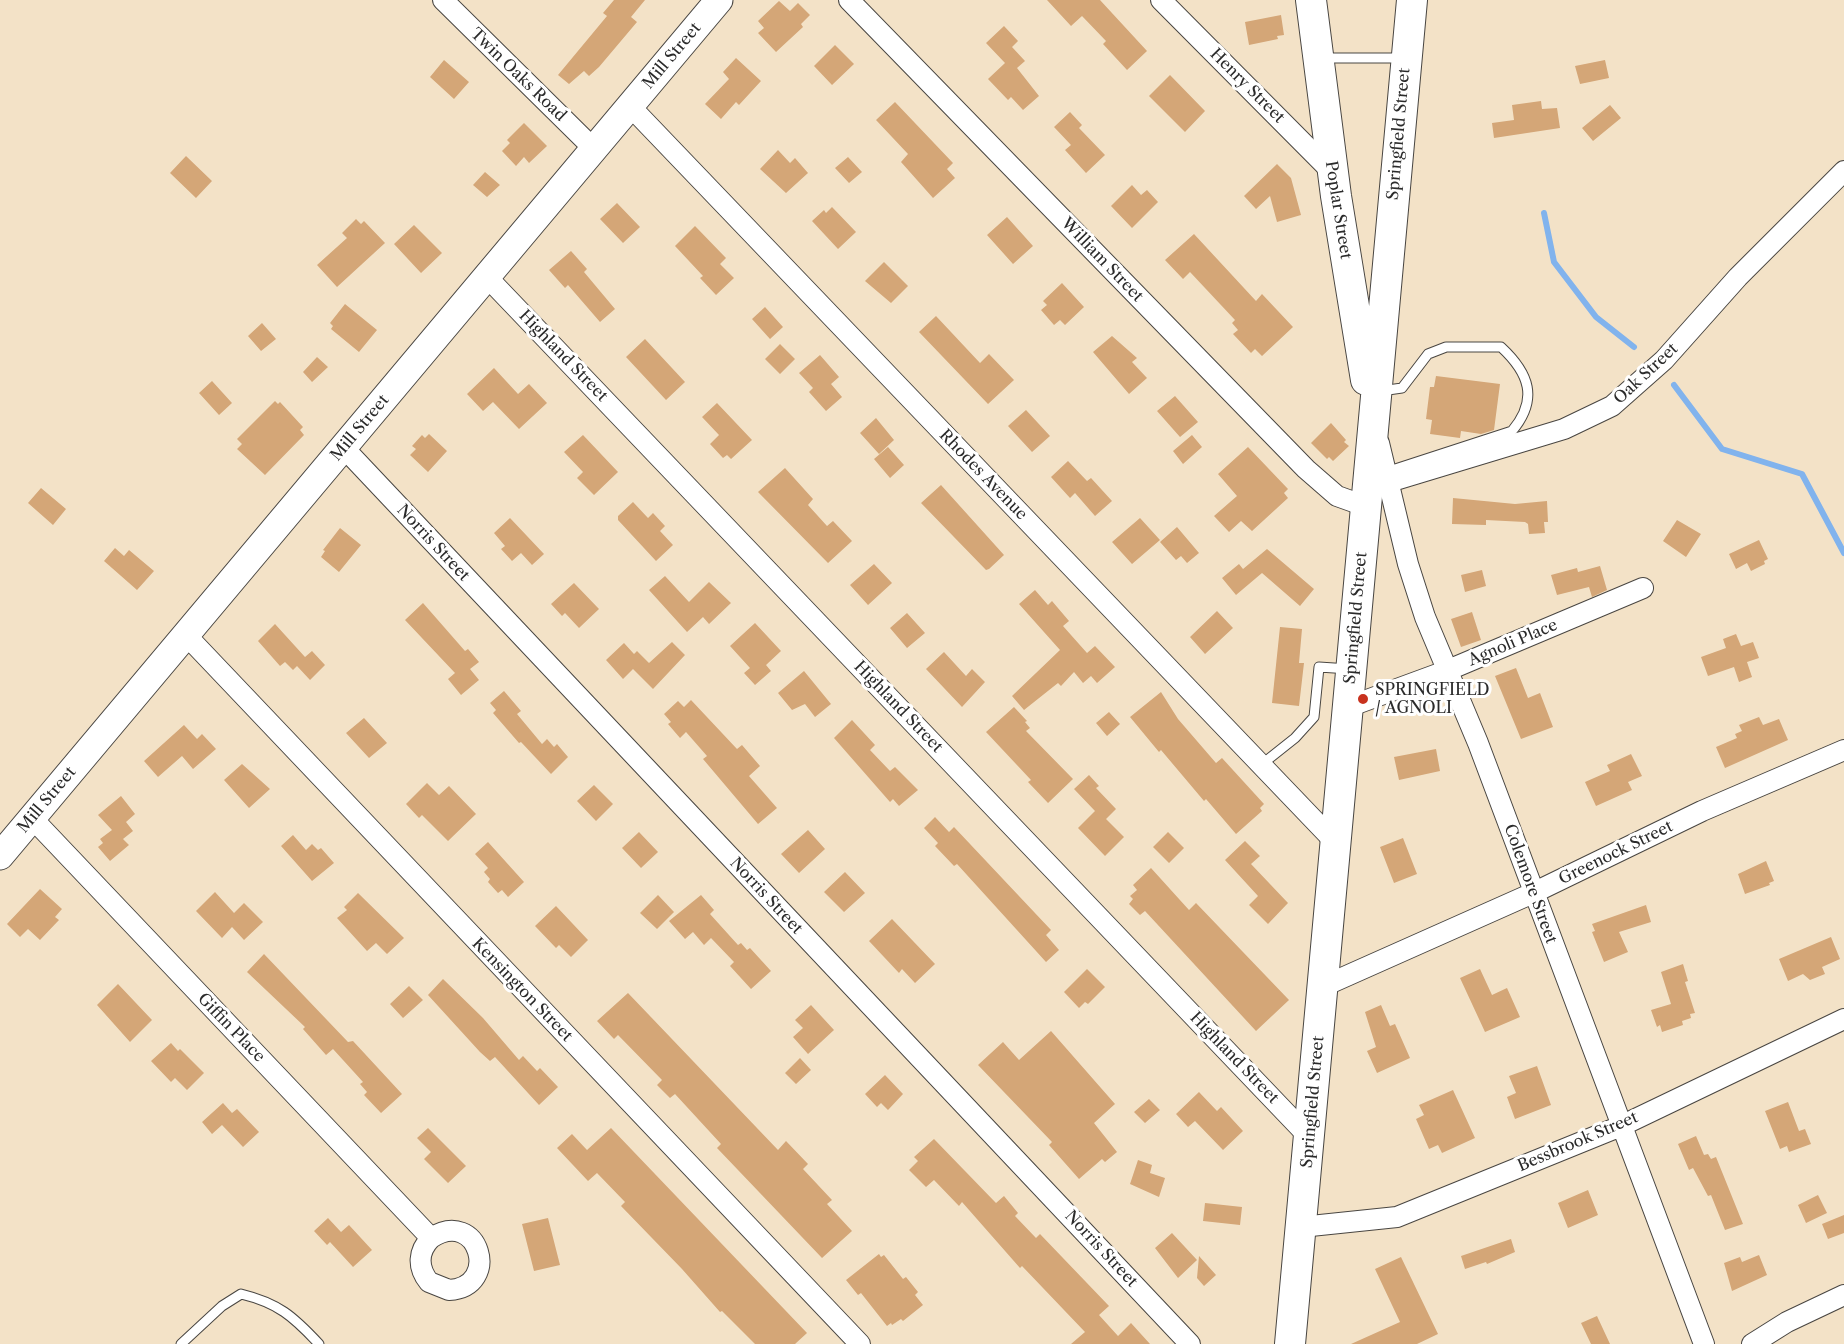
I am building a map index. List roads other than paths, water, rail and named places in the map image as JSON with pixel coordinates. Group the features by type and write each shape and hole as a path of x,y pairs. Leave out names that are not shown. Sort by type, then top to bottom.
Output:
{"main road":[{"name":"Poplar Street","path":"1311,0 1333,173 1374,406"},
{"name":"Springfield Street","path":"1290,1344 1412,0"}],"street":[{"name":"Twin Oaks Road","path":"443,0 594,149"},
{"name":"Mill Street","path":"0,856 719,0"},
{"name":"William Street","path":"849,0 1306,469 1337,496 1365,506"},
{"name":"Henry Street","path":"1161,0 1333,173"},
{"name":"Rhodes Avenue","path":"630,106 1336,843"},
{"name":"Oak Street","path":"1387,477 1564,429 1612,406 1664,360 1745,270 1844,171"},
{"name":"Highland Street","path":"487,277 1310,1137"},
{"name":"Colemore Street","path":"1374,406 1387,477 1415,590 1446,671 1478,743 1704,1344"},
{"name":"Norris Street","path":"344,447 1190,1344"},
{"name":"Agnoli Place","path":"1348,707 1446,671 1643,588"},
{"name":"Kensington Street","path":"186,635 860,1344"},
{"name":"Greenock Street","path":"1324,986 1533,893 1702,811 1844,750"},
{"name":"Giffin Place","path":"32,818 431,1238"},
{"name":"Bessbrook Street","path":"1301,1227 1397,1217 1621,1126 1844,1019"},
{"path":"1752,1344 1787,1322 1844,1295"}],"lane":[{"path":"1318,58 1406,58"},
{"path":"1374,406 1402,388 1428,354 1446,347 1501,347 1513,358 1527,378 1525,416 1512,431 1387,477"},
{"path":"1261,765 1295,738 1314,717 1320,667 1351,669"},
{"path":"181,1344 205,1319 241,1294 267,1300 291,1315 319,1344"}],"waterway":[{"path":"1544,213 1554,262 1596,317 1634,347"},
{"path":"1674,385 1722,449 1802,474 1844,553"}],"place":[{"name":"SPRINGFIELD / AGNOLI","path":"1363,699"}]}
